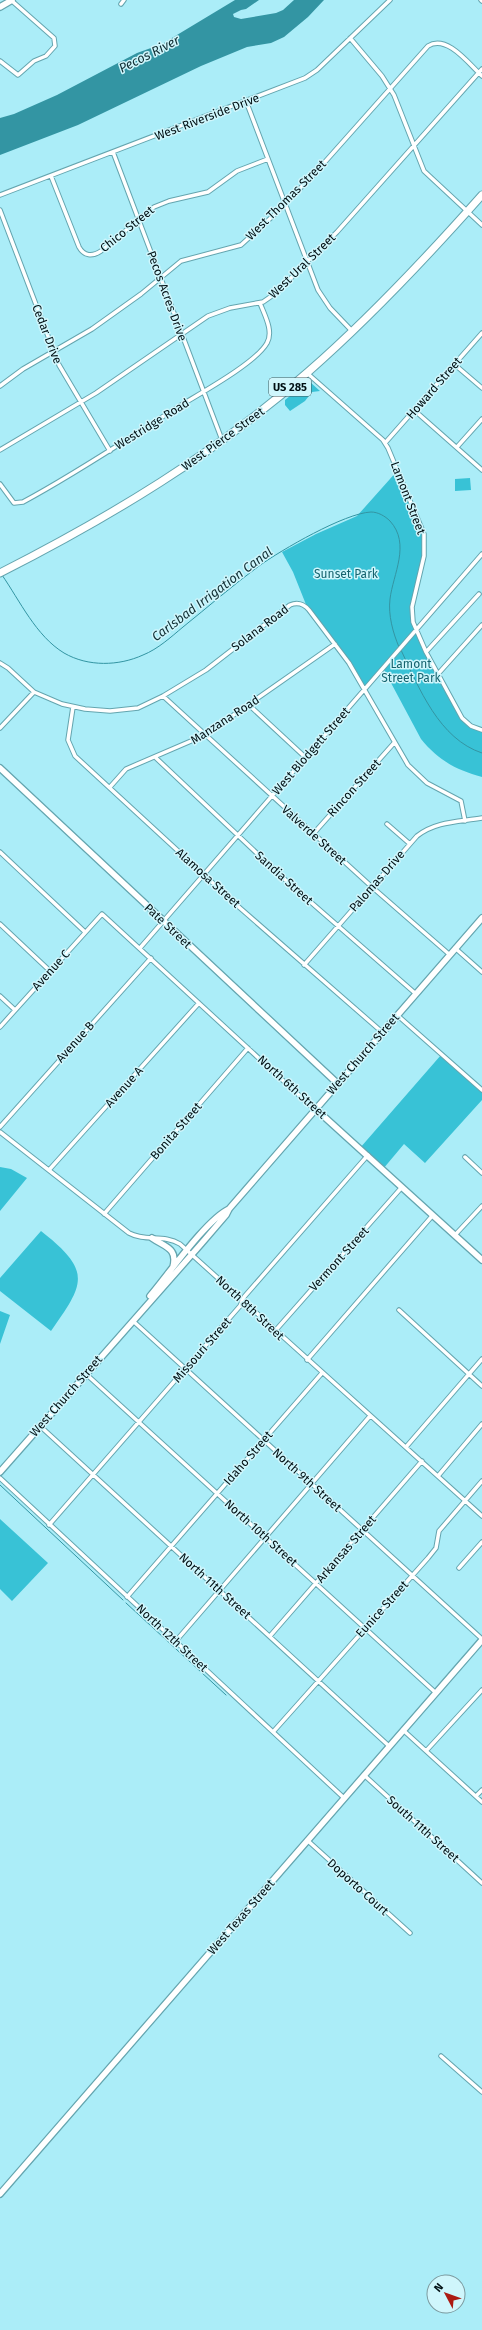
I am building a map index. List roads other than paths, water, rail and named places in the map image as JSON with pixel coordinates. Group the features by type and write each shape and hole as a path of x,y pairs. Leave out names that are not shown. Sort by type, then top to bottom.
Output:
{"highway":[{"name":"West Pierce Street","path":"3,571 60,542 134,500 222,440 308,373 353,332 419,267 482,195"}],"street":[{"path":"0,7 12,0 54,38 55,46 46,56 34,61 18,75 0,61"},
{"path":"121,4 124,0"},
{"name":"West Riverside Drive","path":"0,195 246,101 312,74 390,0"},
{"path":"350,38 382,76 390,89 427,176 482,226"},
{"name":"West Thomas Street","path":"0,386 23,369 53,352 129,303 185,259 241,245 285,204 422,52 432,44 445,44 480,74"},
{"name":"West Ural Street","path":"0,450 80,402 213,313 260,303 276,293 337,232 413,146 480,74 482,69"},
{"path":"246,101 307,262 323,299 353,332"},
{"name":"Pecos Acres Drive","path":"113,152 222,440"},
{"name":"Chico Street","path":"51,176 76,240 85,254 97,254 161,203 208,192 237,171 268,159"},
{"name":"Cedar Drive","path":"0,210 53,352 80,402 110,451"},
{"name":"Westridge Road","path":"0,484 11,500 20,504 110,451 234,372 267,343 269,329 260,303"},
{"name":"Howard Street","path":"385,443 482,333"},
{"path":"454,364 482,388"},
{"name":"Lamont Street","path":"308,373 385,443 424,534 424,556 412,607 416,629 426,652 462,718 472,726 482,730"},
{"path":"414,410 482,470"},
{"path":"457,448 482,419"},
{"name":"West Blodgett Street","path":"140,948 363,689 482,554"},
{"path":"426,652 479,594"},
{"name":"Solana Road","path":"0,663 8,668 34,692 73,707 98,710 126,710 144,706 206,670 293,603 307,607 335,644 408,765 420,778 435,788 461,801 465,821"},
{"path":"438,674 482,625"},
{"name":"Manzana Road","path":"110,787 126,769 156,758 205,735 335,644"},
{"path":"0,728 34,692"},
{"name":"Valverde Street","path":"163,696 271,796 450,955"},
{"path":"249,705 305,757"},
{"name":"Alamosa Street","path":"73,707 68,731 70,748 76,756 203,874 382,1032"},
{"name":"Rincon Street","path":"314,833 394,743"},
{"name":"Sandia Street","path":"156,758 237,835 416,994"},
{"name":"Pate Street","path":"0,768 337,1083"},
{"path":"465,821 482,818"},
{"name":"Palomas Drive","path":"304,964 410,844 429,827 465,821"},
{"path":"387,824 410,844"},
{"path":"0,852 85,932"},
{"name":"Avenue C","path":"0,1027 102,914"},
{"name":"North 6th Street","path":"102,914 314,1109 368,1155 482,1260"},
{"name":"West Church Street","path":"0,1472 190,1253 222,1212 228,1209 482,918"},
{"path":"0,924 50,971"},
{"path":"455,948 482,972"},
{"name":"Avenue B","path":"0,1127 151,958"},
{"path":"0,996 15,1010"},
{"name":"Avenue A","path":"49,1170 199,1003"},
{"path":"397,1015 482,1090"},
{"name":"Bonita Street","path":"104,1214 248,1048"},
{"name":"North 8th Street","path":"0,1132 129,1233 173,1241 190,1253 306,1360 422,1461 482,1516"},
{"name":"Missouri Street","path":"49,1525 94,1475 368,1155"},
{"path":"464,1157 481,1171"},
{"name":"Vermont Street","path":"275,1332 402,1187"},
{"path":"455,1235 482,1206"},
{"path":"306,1360 433,1215"},
{"path":"152,1238 167,1246 174,1253 172,1269"},
{"name":"West Church Street","path":"132,1320 135,1313 172,1269 190,1253"},
{"path":"399,1310 482,1386"},
{"name":"North 9th Street","path":"132,1320 362,1531 413,1575 482,1640"},
{"path":"406,1447 482,1359"},
{"name":"Idaho Street","path":"127,1597 322,1373"},
{"name":"North 10th Street","path":"86,1374 436,1693"},
{"path":"175,1642 370,1416"},
{"path":"438,1476 482,1424"},
{"name":"North 11th Street","path":"40,1426 389,1746"},
{"name":"Arkansas Street","path":"270,1636 422,1461"},
{"name":"North 12th Street","path":"0,1478 344,1798"},
{"name":"Eunice Street","path":"272,1732 436,1548 439,1531 482,1481"},
{"path":"458,1568 482,1542"},
{"name":"West Texas Street","path":"0,2194 482,1640"},
{"path":"426,1751 482,1690"},
{"path":"403,1730 482,1802"},
{"name":"South 11th Street","path":"364,1775 482,1882"},
{"path":"476,1796 482,1790"},
{"name":"Doporto Court","path":"307,1840 410,1933"},
{"path":"441,2056 482,2092"}],"water":[{"name":"Pecos River","path":"235,0 259,0 246,9 233,14 234,17 241,19 276,13 283,10 294,0 324,0 308,17 284,37 271,43 247,47 201,66 78,125 0,155 0,118 14,114 57,95 137,53 162,44"}],"waterway":[{"name":"Carlsbad Irrigation Canal","path":"2,575 37,628 54,646 73,658 83,661 93,663 114,663 134,659 159,646 249,573 282,551 330,525 360,514 374,512 386,517 390,521 396,530 399,539 399,559 390,599 392,624 399,647"},
{"name":"Carlsbad Irrigation Canal","path":"401,650 423,696 442,724 467,746 482,753"},
{"path":"0,1485 123,1600"},
{"path":"126,1603 226,1695"}],"park label":[{"name":"Sunset Park","path":"346,574"},
{"name":"Lamont Street Park","path":"411,671"}]}
